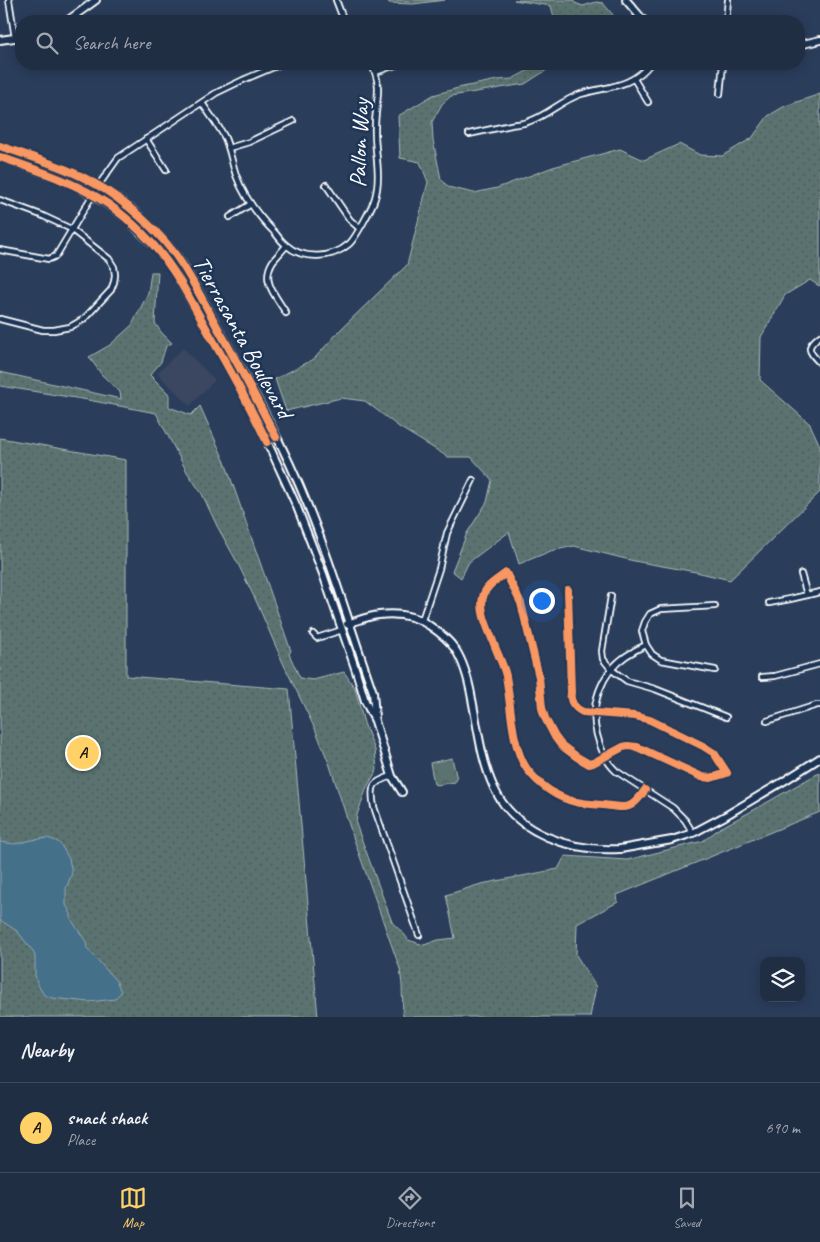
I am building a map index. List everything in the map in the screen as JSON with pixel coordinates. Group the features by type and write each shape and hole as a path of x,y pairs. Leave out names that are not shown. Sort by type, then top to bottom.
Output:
{"main road":[{"path":"75,15 95,0"},
{"path":"626,0 639,15"},
{"path":"0,40 15,38"},
{"path":"805,44 820,40"},
{"name":"Tierrasanta Boulevard","path":"0,146 70,171 114,196 133,210 167,244 183,266 240,367 277,438 308,504 324,545 373,692 375,721"},
{"name":"Tierrasanta Boulevard","path":"0,158 68,182 107,204 127,219 160,252 175,273 251,410 297,507 316,556 365,701 375,721 392,776 402,792"},
{"path":"251,410 259,417 267,433 271,437 277,438"},
{"path":"341,628 350,623 382,614 422,620 439,632 455,649 465,669 485,765 494,789 516,818 543,835 569,845 586,849 609,850 672,840 692,833 725,816 820,758"}],"street":[{"path":"9,0 15,25"},
{"path":"336,0 342,15"},
{"path":"727,15 728,0"},
{"path":"0,250 49,259 56,256 98,186 118,158 216,93 267,70"},
{"path":"376,72 382,70"},
{"path":"469,134 529,122 580,94 620,86 634,79 645,70"},
{"path":"720,94 722,70"},
{"name":"Pallon Way","path":"202,103 225,138 236,176 258,216 286,246 296,252 307,255 328,255 350,244 375,198 379,174 375,144 379,86 376,72"},
{"path":"634,79 648,102"},
{"path":"229,148 249,142 294,121"},
{"path":"146,139 166,170"},
{"path":"326,185 350,220 359,228"},
{"path":"0,200 71,229 110,259 114,266 115,275 111,290 84,319 65,329 43,330 0,319"},
{"path":"230,217 251,204"},
{"path":"286,246 273,262 267,277 269,285 286,313"},
{"path":"820,336 811,342 809,348 811,354 820,363"},
{"path":"422,620 439,569 447,533 473,480"},
{"path":"568,590 570,696 572,704 579,711 594,714 635,716 650,720 704,746 714,753 727,773 712,778 702,777 637,747 628,746 589,764 561,745 545,718 542,708 539,677 521,603 506,573 488,586 484,592 482,598 483,613 506,675 510,709 519,753 526,768 538,781 562,798 576,802 623,807 632,805 645,790"},
{"path":"801,574 807,595"},
{"path":"769,603 820,592"},
{"path":"611,596 602,651 603,659 612,670 636,685 655,689 726,717"},
{"path":"715,606 661,609 650,614 644,622 642,631 646,644 652,654 661,660 715,670"},
{"path":"313,634 317,638 341,628"},
{"path":"646,644 625,657 605,678 597,696 594,725 600,749 616,772 673,808 685,820 692,833"},
{"path":"762,676 775,676 820,664"},
{"path":"767,721 820,705"},
{"path":"392,776 380,780 374,785 372,795 374,807 419,935"}],"shaded area":[{"path":"183,348 215,380 190,406 157,373"},
{"path":"48,838 61,845 69,859 72,873 66,889 66,905 71,914 71,919 86,942 87,948 117,982 121,992 115,999 89,1002 52,998 44,995 35,975 35,956 33,951 17,931 0,920 0,842 15,844"}],"green space":[{"path":"388,0 445,0 413,4 389,3"},
{"path":"514,0 573,0 575,3 583,6 596,2 603,3 613,15 553,15 551,6"},
{"path":"529,70 547,70 525,84 451,96 442,104 432,122 433,140 441,179 448,187 474,193 497,188 553,167 620,149 644,160 679,144 700,155 722,156 752,138 768,116 785,106 820,94 820,285 810,280 785,295 761,337 760,380 810,424 820,446 820,492 730,580 634,561 574,546 551,551 519,564 509,532 469,562 461,578 452,571 467,533 487,502 492,480 471,457 448,457 399,427 365,401 341,398 286,411 275,379 314,359 340,330 407,265 428,182 420,162 400,158 398,116 433,95 497,80 512,79"},
{"path":"151,272 158,272 155,323 172,343 166,346 161,362 150,375 169,394 169,407 191,415 200,406 225,462 291,651 289,654 300,678 313,680 344,672 355,688 364,723 375,750 377,770 367,787 357,815 356,824 392,922 408,940 424,945 438,940 455,938 446,895 481,884 558,869 565,856 627,860 703,841 720,828 820,773 820,812 617,895 618,902 577,924 576,955 596,987 590,1017 403,1017 400,969 330,766 316,731 237,562 202,494 187,472 156,413 0,386 0,372 121,399 120,392 102,375 89,357 110,345 132,325 148,293"},
{"path":"0,438 126,460 126,676 289,689 318,1017 0,1017"},
{"path":"452,758 457,779 455,782 434,784 430,763"}],"cycle path":[{"path":"0,146 81,176 117,198 154,230 175,254 192,280 276,437"},
{"path":"0,157 56,177 95,196 117,211 144,235 167,262 183,287 240,388 267,442"},
{"path":"568,590 571,696 572,702 576,707 583,712 635,716 650,720 714,753 727,773 711,778 702,777 637,747 628,746 589,764 561,745 545,718 542,708 539,677 521,603 506,573 486,590 482,609 505,672 512,724 522,760 532,775 543,785 555,794 576,802 623,807 636,802 645,790"}],"place":[{"name":"snack shack","path":"83,753"}]}
